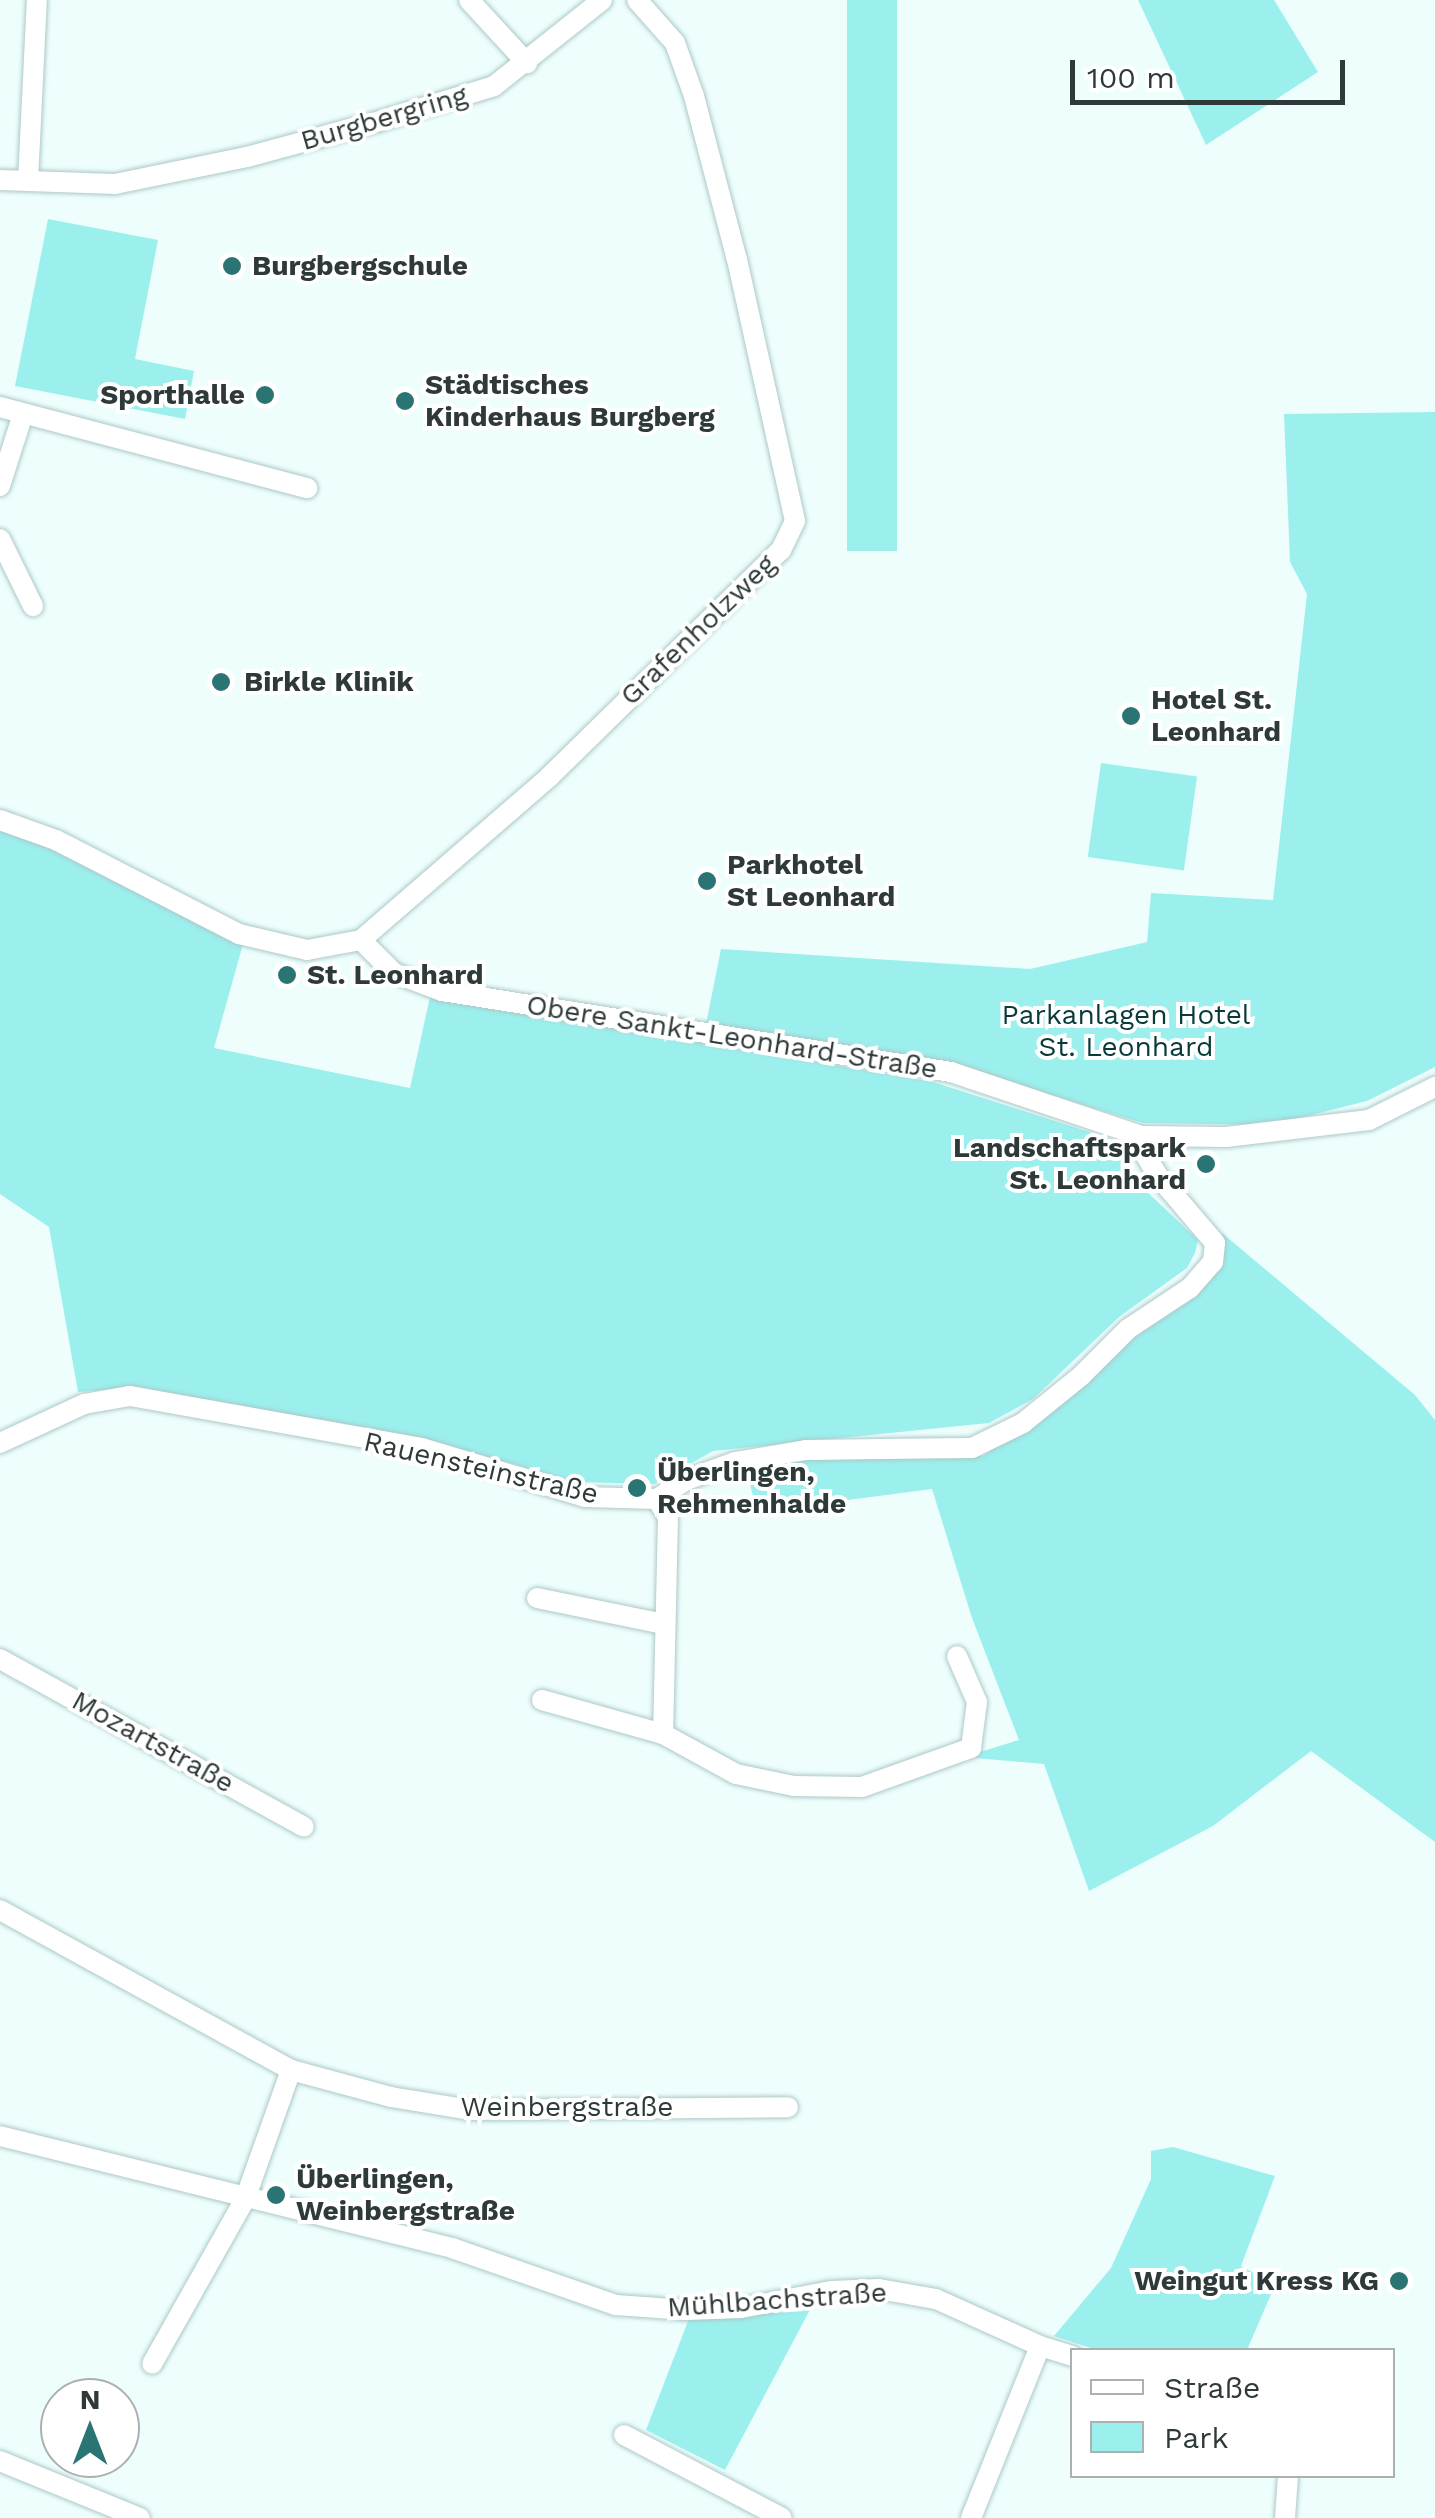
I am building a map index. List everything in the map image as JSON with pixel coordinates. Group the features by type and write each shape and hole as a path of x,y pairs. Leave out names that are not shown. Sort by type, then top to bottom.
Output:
{"street":[{"path":"28,181 38,0"},
{"path":"469,0 527,63"},
{"name":"Burgbergring","path":"0,180 116,184 247,157 383,120 494,86 602,0"},
{"name":"Grafenholzweg","path":"361,940 549,778 781,550 795,522 737,260 694,96 675,44 637,0"},
{"path":"0,407 307,488"},
{"path":"0,486 23,414"},
{"path":"0,539 33,606"},
{"path":"0,820 34,829 239,934 307,950 361,940"},
{"name":"Obere Sankt-Leonhard-Straße","path":"361,940 394,974 442,990 950,1072 1141,1136 1226,1136 1369,1120 1435,1087"},
{"path":"663,1734 668,1516 657,1499 686,1480 736,1462 806,1450 972,1448 1023,1424 1081,1376 1128,1329 1190,1288 1213,1262 1215,1243 1158,1176 1145,1154 1141,1136"},
{"name":"Rauensteinstraße","path":"0,1443 84,1404 130,1396 422,1448 585,1497 657,1499"},
{"path":"537,1598 664,1624"},
{"path":"542,1700 663,1734 736,1774 794,1786 862,1787 971,1748 977,1702 957,1656"},
{"name":"Mozartstraße","path":"0,1659 304,1827"},
{"name":"Weinbergstraße","path":"0,1910 291,2070 391,2097 470,2110 788,2107"},
{"path":"152,2364 245,2199 291,2070"},
{"name":"Mühlbachstraße","path":"0,2136 452,2248 616,2305 686,2310 741,2308 832,2291 879,2288 936,2299 1070,2355"},
{"path":"971,2518 1040,2346"},
{"path":"624,2435 782,2518"},
{"path":"0,2461 140,2518"},
{"path":"1285,2518 1288,2478"}],"green space":[{"path":"847,0 897,0 897,551 847,551"},
{"path":"1138,0 1274,0 1318,72 1206,145"},
{"path":"48,219 158,240 135,359 194,371 185,419 15,386"},
{"name":"Parkanlagen Hotel St. Leonhard","path":"1435,412 1435,1067 1367,1101 1272,1125 1143,1123 962,1068 705,1029 721,949 1030,969 1147,942 1151,893 1273,900 1307,594 1290,562 1284,414"},
{"path":"1101,763 1197,776 1184,871 1088,857"},
{"path":"0,829 11,830 243,944 214,1048 410,1088 430,997 933,1082 1111,1139 1123,1149 1142,1187 1198,1240 1195,1253 1187,1268 1119,1317 1033,1399 989,1423 713,1451 654,1484 578,1482 463,1450 140,1387 78,1392 49,1227 0,1194"},
{"path":"1222,1233 1415,1395 1435,1420 1435,1842 1311,1751 1213,1826 1089,1891 1044,1764 964,1757 1019,1740 972,1618 932,1489 757,1512 746,1468 796,1458 983,1456 1076,1393 1134,1331 1207,1283 1224,1260"},
{"path":"1173,2147 1275,2176 1241,2266 1275,2285 1248,2348 1091,2348 1054,2336 1111,2268 1151,2179 1151,2151"},
{"path":"813,2304 725,2470 646,2430 690,2316"}],"place":[{"name":"Burgbergschule","path":"232,266"},
{"name":"Sporthalle","path":"265,395"},
{"name":"Städtisches Kinderhaus Burgberg","path":"405,401"},
{"name":"Birkle Klinik","path":"221,682"},
{"name":"Hotel St. Leonhard","path":"1131,716"},
{"name":"Parkhotel St Leonhard","path":"707,881"},
{"name":"St. Leonhard","path":"287,975"},
{"name":"Landschaftspark St. Leonhard","path":"1206,1164"},
{"name":"Überlingen, Rehmenhalde","path":"637,1488"},
{"name":"Überlingen, Weinbergstraße","path":"276,2195"},
{"name":"Weingut Kress KG","path":"1399,2281"}]}
